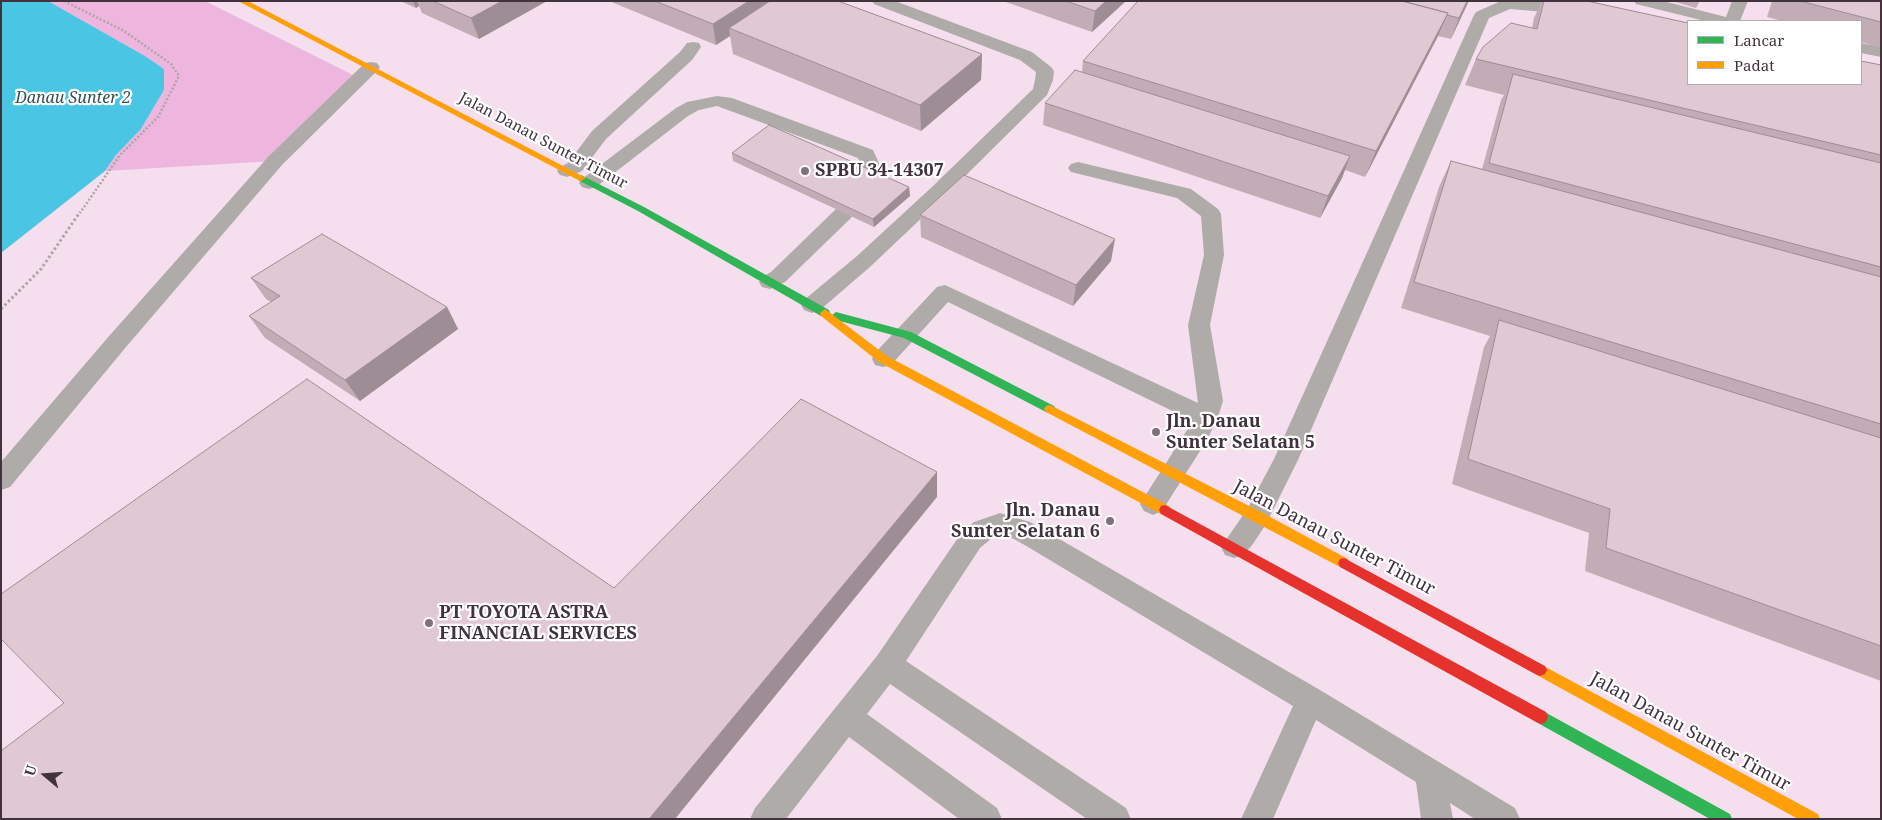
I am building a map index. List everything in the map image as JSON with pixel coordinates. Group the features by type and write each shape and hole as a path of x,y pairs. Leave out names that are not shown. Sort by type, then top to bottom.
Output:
{"main road":[{"name":"Jalan Danau Sunter Timur","path":"242,1 276,21 371,67 649,213 820,310 883,359 1010,422 1153,504 1725,819"},
{"name":"Jalan Danau Sunter Timur","path":"820,310 907,335 1026,401 1257,516 1813,819"}],"lane":[{"path":"820,310 864,261 1041,91 1044,80 1044,71 1037,63 1026,56 880,1"},
{"path":"1642,1 1720,20"},
{"path":"1732,20 1740,1"},
{"path":"1234,547 1257,516 1286,460 1482,15 1508,4 1545,7 1593,18"},
{"path":"567,171 574,167 599,135 686,56 692,47"},
{"path":"1862,48 1881,52"},
{"path":"1,480 118,341 269,169 371,67"},
{"path":"589,183 682,112 698,104 717,101 726,102 866,154 878,181"},
{"path":"1078,168 1184,193 1211,214 1214,255 1199,325 1211,401 1206,417 1153,504"},
{"path":"770,282 778,277 844,213"},
{"path":"883,359 945,292 1206,417"},
{"path":"766,819 887,665 971,540 983,530 1000,524 1029,534 1310,700 1504,819"},
{"path":"887,665 1115,819"},
{"path":"1257,819 1310,700"},
{"path":"846,717 986,819"},
{"path":"1430,772 1437,819"}],"path":[{"path":"1,309 41,269 120,155 158,117 179,76 170,64 124,31 64,1"}],"shaded area":[{"path":"48,1 205,1 359,78 275,161 105,171 116,155 141,129 164,90 164,69 145,56"}],"water":[{"name":"Danau Sunter 2","path":"1,1 48,1 145,56 164,69 164,90 141,129 116,155 105,171 1,253"}],"building":[{"path":"433,1 502,1 471,18"},
{"path":"655,1 749,1 713,24"},
{"path":"770,1 838,1 982,54 920,105 729,28"},
{"path":"1066,1 1106,1 1095,11"},
{"path":"1138,1 1402,1 1448,13 1376,151 1083,61"},
{"path":"1402,1 1467,1 1459,18 1447,15 1448,13"},
{"path":"1544,1 1587,1 1687,23 1687,85 1862,85 1862,61 1881,65 1881,155 1476,59 1483,47 1511,23 1537,29"},
{"path":"1800,1 1881,1 1881,22"},
{"path":"1075,70 1350,156 1328,196 1045,103"},
{"path":"1513,74 1881,163 1881,267 1489,163"},
{"name":"SPBU 34-14307","path":"769,125 909,187 873,219 732,153"},
{"path":"1451,161 1881,277 1881,424 1414,282"},
{"path":"964,175 1115,239 1076,285 920,215"},
{"path":"322,234 447,307 345,380 249,316 280,296 251,278"},
{"path":"1499,320 1881,438 1881,646 1606,548 1610,509 1468,459"},
{"name":"PT TOYOTA ASTRA FINANCIAL SERVICES","path":"307,379 614,588 801,399 937,472 649,819 1,819 1,751 64,703 1,639 1,594"}],"traffic: fast":[{"path":"581,178 641,209 825,313"},
{"path":"836,316 907,335 1050,409"},
{"path":"1541,717 1725,819"}],"traffic: slow":[{"path":"242,1 581,178"},
{"path":"825,313 883,359 1165,510"},
{"path":"1050,409 1344,563"},
{"path":"1540,670 1813,819"}],"traffic: jam":[{"path":"1165,510 1541,717"},
{"path":"1344,563 1540,670"}],"place":[{"name":"SPBU 34-14307","path":"805,171"},
{"name":"Jln. Danau Sunter Selatan 5","path":"1156,432"},
{"name":"Jln. Danau Sunter Selatan 6","path":"1110,521"},
{"name":"PT TOYOTA ASTRA FINANCIAL SERVICES","path":"429,623"}]}
